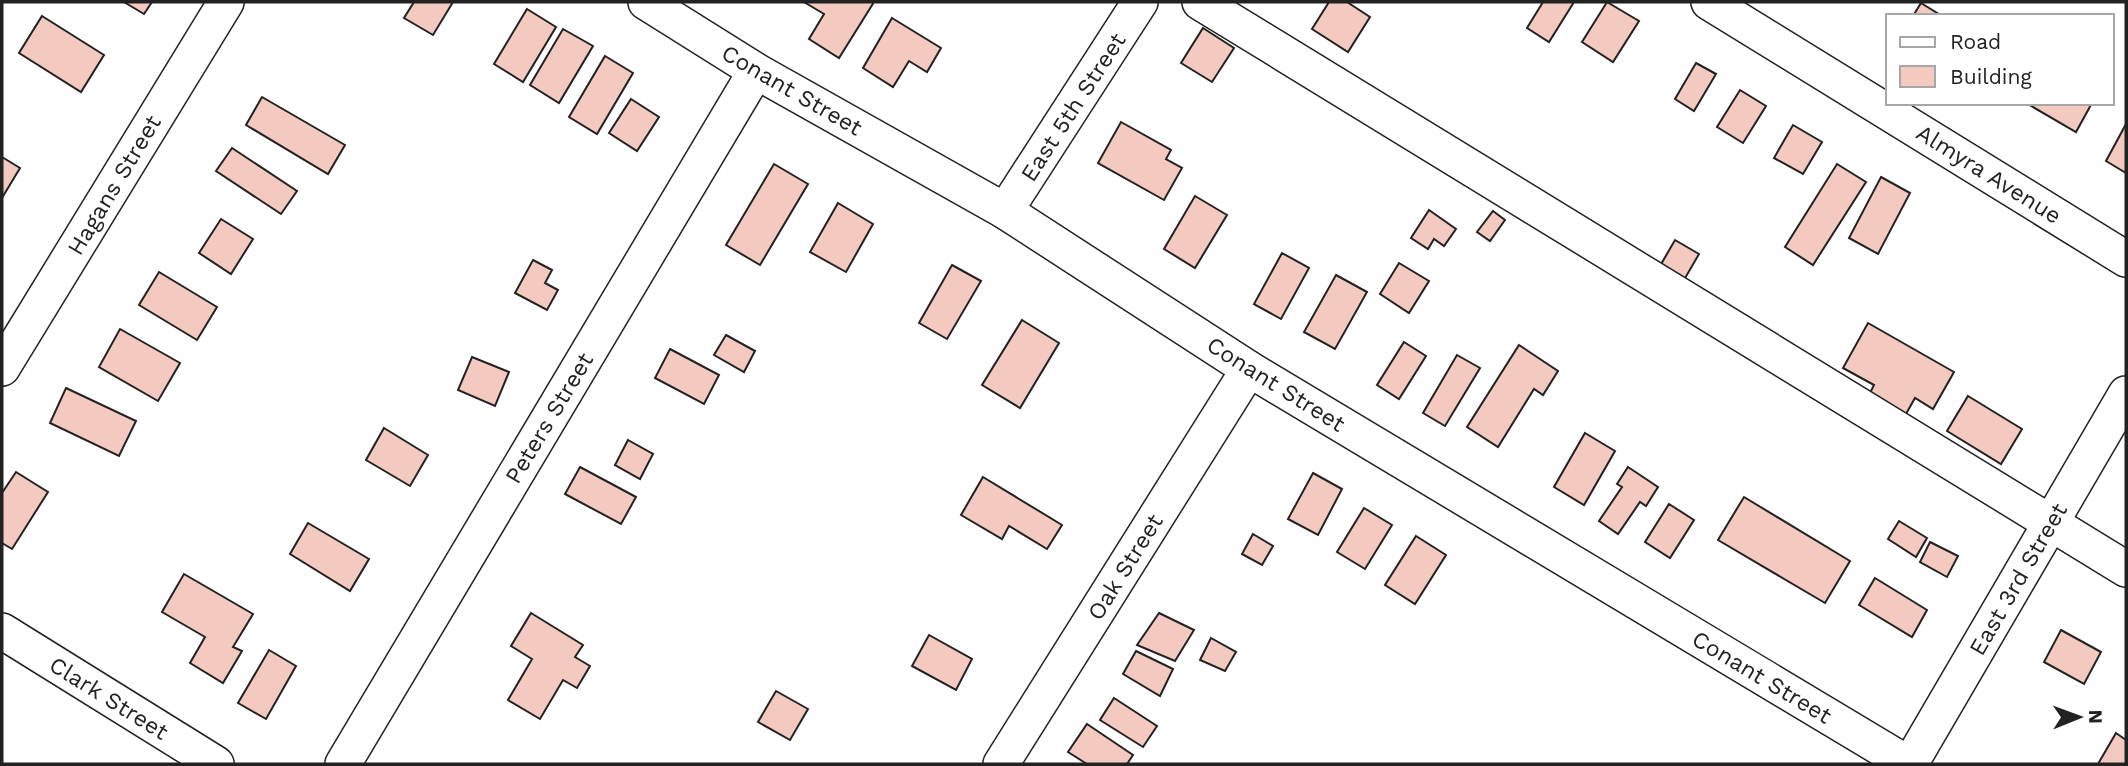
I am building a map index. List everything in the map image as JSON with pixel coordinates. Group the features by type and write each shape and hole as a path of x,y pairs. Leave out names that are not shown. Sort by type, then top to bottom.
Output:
{"street":[{"name":"Hagans Street","path":"2,368 226,2"},
{"name":"Conant Street","path":"646,2 756,71 1005,211 1249,369 1909,764"},
{"name":"East 5th Street","path":"1005,211 1140,2"},
{"path":"1200,2 2126,569"},
{"name":"Almyra Avenue","path":"1709,2 2126,259"},
{"name":"Peters Street","path":"343,764 756,71"},
{"name":"Oak Street","path":"1001,764 1249,369"},
{"name":"East 3rd Street","path":"1909,764 2126,394"},
{"name":"Clark Street","path":"2,631 216,764"}],"building":[{"path":"124,2 152,2 144,14"},
{"path":"414,2 453,2 433,35 404,18"},
{"path":"804,2 874,2 839,58 809,39 824,14"},
{"path":"1329,2 1347,2 1370,17 1348,52 1312,29"},
{"path":"1543,2 1574,2 1549,42 1527,28"},
{"path":"1607,2 1639,21 1613,62 1582,42"},
{"path":"1921,3 1939,14 1914,14"},
{"path":"527,9 556,27 523,82 494,64"},
{"path":"42,16 104,55 81,92 19,53"},
{"path":"892,18 941,48 927,72 909,61 893,87 863,68"},
{"path":"1203,28 1234,48 1212,82 1181,63"},
{"path":"563,29 593,46 559,103 530,85"},
{"path":"605,56 633,73 597,134 569,117"},
{"path":"1696,63 1716,74 1694,111 1675,99"},
{"path":"1740,90 1766,106 1743,143 1717,127"},
{"path":"262,97 345,145 328,174 246,125"},
{"path":"631,99 659,117 637,151 609,133"},
{"path":"2029,105 2091,105 2076,132"},
{"path":"1121,122 1171,150 1166,159 1182,168 1164,200 1098,163"},
{"path":"2126,124 2126,173 2106,161"},
{"path":"1793,125 1822,142 1803,174 1774,158"},
{"path":"232,148 297,191 281,214 216,171"},
{"path":"2,157 20,168 2,198"},
{"path":"774,164 808,184 760,265 726,245"},
{"path":"1837,164 1866,182 1813,265 1785,247"},
{"path":"1881,177 1910,193 1878,254 1849,238"},
{"path":"1195,196 1227,215 1195,268 1164,249"},
{"path":"838,203 873,224 846,272 810,252"},
{"path":"1429,210 1456,229 1444,246 1434,239 1428,249 1411,238"},
{"path":"1493,211 1505,220 1490,241 1477,232"},
{"path":"221,219 253,239 231,274 199,253"},
{"path":"1675,240 1699,254 1684,280 1660,266"},
{"path":"1282,253 1309,268 1281,319 1254,304"},
{"path":"533,260 552,270 545,283 558,290 547,310 515,293"},
{"path":"1399,263 1429,281 1409,313 1380,294"},
{"path":"952,265 981,281 947,339 919,323"},
{"path":"159,272 217,307 197,340 139,305"},
{"path":"1336,275 1367,292 1335,349 1304,332"},
{"path":"1022,320 1059,343 1020,408 982,385"},
{"path":"1868,323 1954,372 1933,409 1915,398 1902,421 1866,401 1874,385 1843,368"},
{"path":"120,329 180,363 158,401 99,367"},
{"path":"726,335 755,351 744,372 714,355"},
{"path":"1404,342 1426,356 1399,399 1377,385"},
{"path":"1519,345 1558,371 1543,395 1534,389 1498,447 1467,427"},
{"path":"670,349 719,375 704,404 655,378"},
{"path":"1457,355 1480,368 1445,426 1423,413"},
{"path":"472,357 509,372 495,406 458,390"},
{"path":"66,388 136,421 119,456 50,423"},
{"path":"1968,396 2022,429 2001,464 1947,431"},
{"path":"384,428 428,455 410,486 366,460"},
{"path":"1585,433 1615,451 1584,505 1554,487"},
{"path":"628,440 653,454 640,479 615,465"},
{"path":"580,467 636,497 621,524 565,494"},
{"path":"1628,467 1658,487 1646,506 1640,502 1618,534 1599,521 1622,487 1617,484"},
{"path":"16,472 48,492 12,549 2,543 2,493"},
{"path":"1313,473 1342,489 1318,535 1288,519"},
{"path":"983,477 1062,525 1047,549 1009,526 1002,539 961,515"},
{"path":"1744,497 1850,561 1825,603 1718,540"},
{"path":"1669,504 1694,520 1670,558 1645,542"},
{"path":"1364,508 1392,525 1365,569 1337,552"},
{"path":"1899,521 1927,538 1916,557 1888,539"},
{"path":"308,523 369,559 350,591 290,554"},
{"path":"1253,534 1273,546 1262,565 1242,554"},
{"path":"1416,536 1446,555 1415,604 1385,585"},
{"path":"1930,542 1958,556 1947,577 1920,562"},
{"path":"184,574 253,614 233,647 242,651 223,683 190,663 205,637 162,612"},
{"path":"1875,578 1927,610 1912,637 1859,605"},
{"path":"531,613 583,645 575,657 590,666 577,688 563,680 540,719 508,700 532,659 511,646"},
{"path":"1159,613 1194,630 1175,661 1137,645"},
{"path":"2061,630 2101,652 2084,684 2044,662"},
{"path":"929,635 972,659 956,690 912,666"},
{"path":"1211,638 1236,652 1225,671 1200,660"},
{"path":"269,650 296,666 266,719 238,703"},
{"path":"1136,651 1173,669 1160,696 1123,674"},
{"path":"776,691 808,709 790,740 758,722"},
{"path":"1114,698 1157,726 1143,747 1100,720"},
{"path":"1087,724 1133,755 1127,764 1087,764 1068,752"},
{"path":"2116,733 2126,740 2126,764 2098,764"}]}
